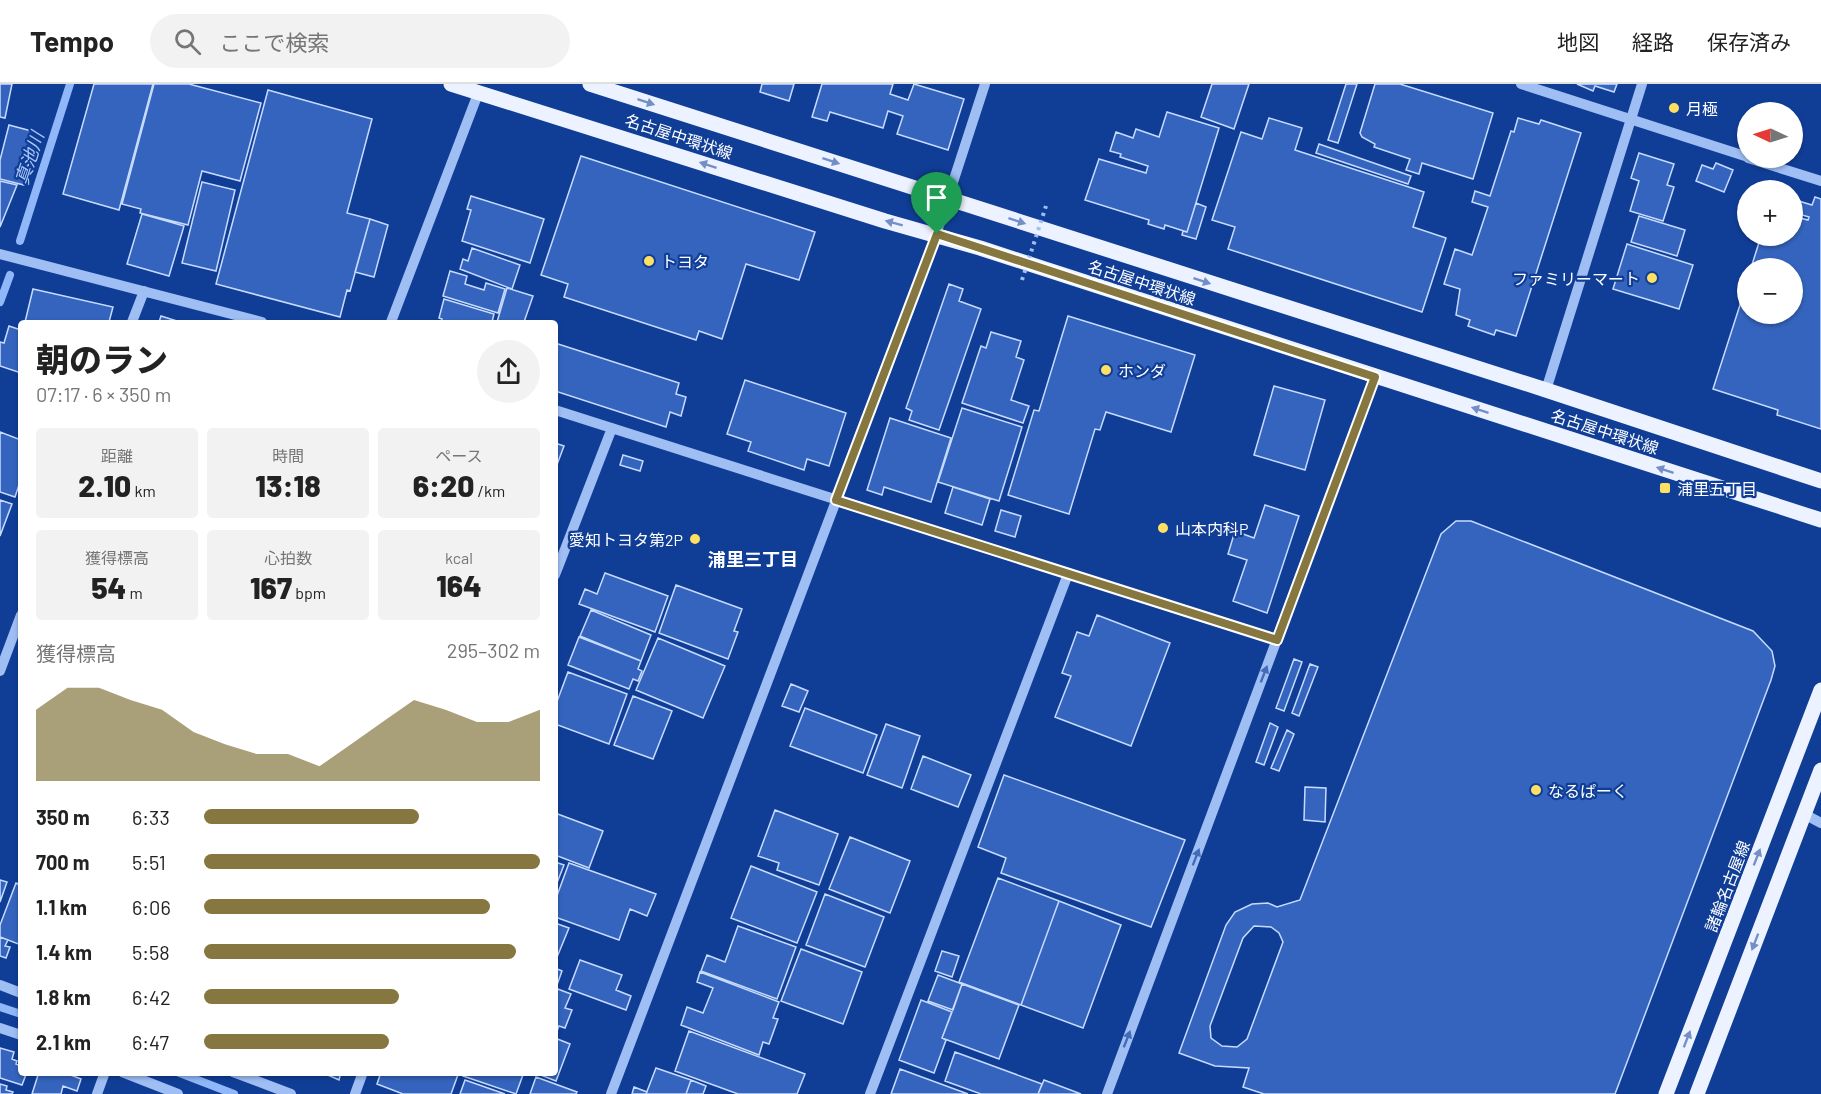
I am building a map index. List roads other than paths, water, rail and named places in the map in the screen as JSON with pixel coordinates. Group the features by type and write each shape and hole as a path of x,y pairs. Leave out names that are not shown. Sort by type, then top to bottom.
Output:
{"main road":[{"name":"名古屋中環状線","path":"451,84 885,221 937,234 1821,520"},
{"name":"名古屋中環状線","path":"590,84 1387,341 1546,390 1821,481"},
{"name":"諸輪名古屋線","path":"1666,1094 1821,690"},
{"path":"1697,1094 1821,770"}],"street":[{"path":"611,1094 937,234 985,84"},
{"path":"1521,84 1737,154"},
{"path":"1546,390 1642,84"},
{"path":"392,320 479,92"},
{"path":"1781,168 1821,181"},
{"path":"0,254 254,320"},
{"path":"133,320 144,291"},
{"path":"1107,1094 1375,377"},
{"path":"558,411 1277,640"},
{"path":"558,566 612,428"},
{"path":"870,1094 1068,574"},
{"path":"0,671 18,623"},
{"path":"1804,814 1821,823"},
{"path":"0,985 18,992"},
{"path":"0,1028 18,1034"},
{"path":"97,1094 104,1076"},
{"path":"132,1076 178,1094"},
{"path":"244,1076 291,1094"},
{"path":"355,1094 362,1076"}],"waterway":[{"name":"真池川","path":"20,241 70,84"},
{"name":"真池川","path":"0,302 10,275"},
{"path":"0,1007 18,1013"},
{"path":"187,1076 234,1094"}],"place":[{"name":"月極","path":"1674,108"},
{"name":"トヨタ","path":"649,261"},
{"name":"ファミリーマート","path":"1652,278"},
{"name":"ホンダ","path":"1106,370"},
{"name":"浦里五丁目","path":"1665,488"},
{"name":"山本内科P","path":"1163,528"},
{"name":"愛知トヨタ第2P","path":"695,539"},
{"name":"なるぱーく","path":"1536,790"}],"district":[{"name":"浦里三丁目","path":"753,559"}]}
